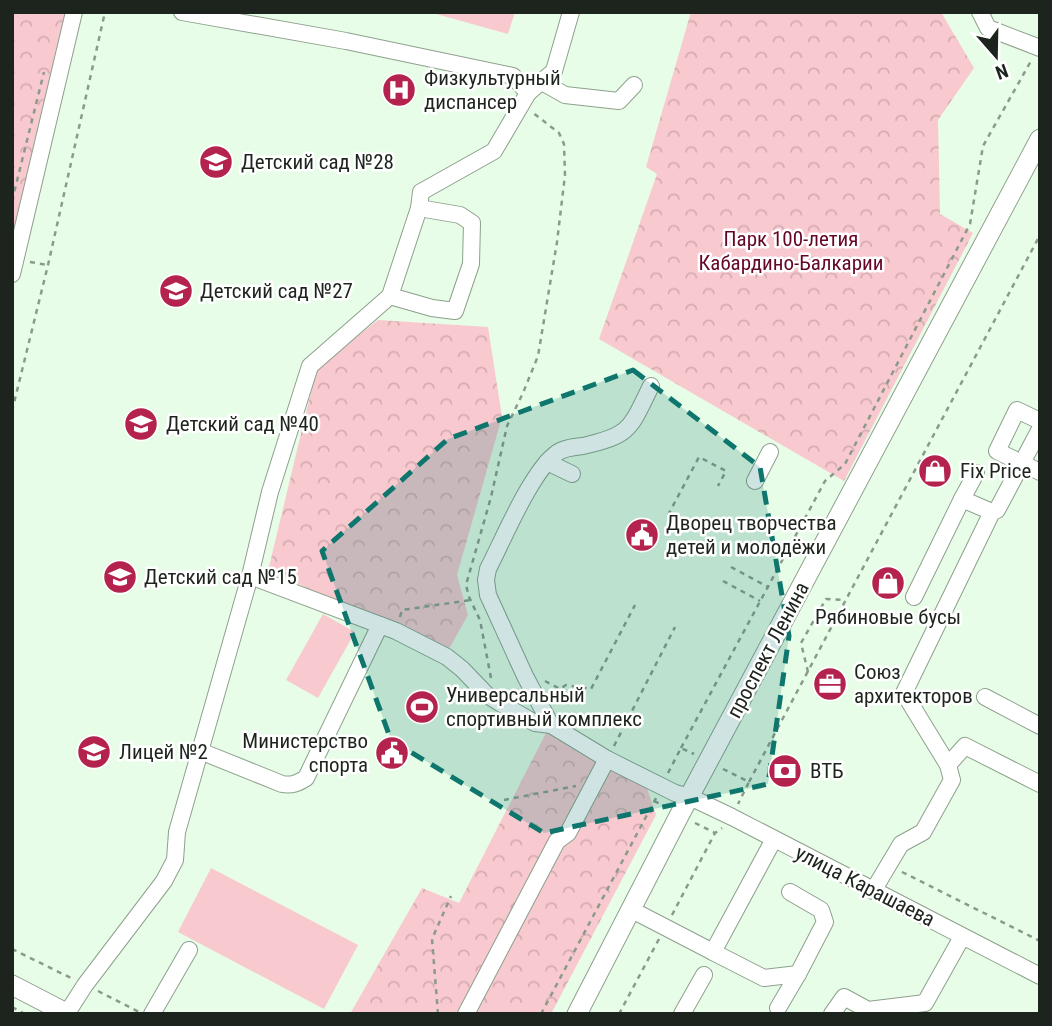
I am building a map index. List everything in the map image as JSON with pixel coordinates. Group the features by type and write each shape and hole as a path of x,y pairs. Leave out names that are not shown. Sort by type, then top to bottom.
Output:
{"main road":[{"name":"проспект Ленина","path":"577,1014 630,909 1040,139"},
{"path":"12,985 68,1013"}],"street":[{"path":"12,274 74,12"},
{"path":"182,12 346,41 513,76 525,99"},
{"path":"68,1013 164,881 175,860 177,832 250,576 270,492 310,366 390,296 419,208 421,192 494,150 525,99 554,71 571,12"},
{"path":"980,12 988,28 1039,48"},
{"path":"542,82 565,95 619,100 634,85"},
{"path":"390,296 432,308 456,311 471,264 472,223 460,215 419,208"},
{"path":"551,724 505,620 488,595 488,569 539,471 547,462 558,451 600,442 631,427 652,386"},
{"path":"1040,421 1017,410 996,452 1040,472"},
{"path":"873,891 901,844 923,832 953,780 948,765 904,693 992,512 997,510 1040,429"},
{"path":"755,481 770,452"},
{"path":"547,462 572,474"},
{"path":"914,597 976,473"},
{"path":"962,499 992,512"},
{"name":"улица Карашаева","path":"250,576 388,628 447,657 487,695 535,723 551,724 607,759 774,839 1040,976"},
{"path":"200,751 282,784 300,782 306,778 388,628"},
{"path":"985,697 1040,726"},
{"path":"948,765 965,746 1040,784"},
{"path":"466,1014 557,841 568,833 607,759"},
{"path":"713,952 774,839"},
{"path":"630,909 764,978 782,1001 825,922 821,910 790,892"},
{"path":"832,1014 844,997 868,1010 925,1003 962,937"},
{"path":"152,1014 189,950"},
{"path":"764,978 798,974"},
{"path":"682,1014 704,975"}],"path":[{"path":"12,411 105,12"},
{"path":"665,780 825,481 845,464 970,224 983,146 1039,48"},
{"path":"12,201 45,66"},
{"path":"492,681 480,621 466,585 507,426 532,373 544,334 549,278 557,242 565,175 566,155 559,133 525,99"},
{"path":"736,810 1039,237"},
{"path":"30,262 48,265"},
{"path":"668,515 699,457 728,472 718,486"},
{"path":"731,567 768,587"},
{"path":"723,581 760,601"},
{"path":"388,628 402,610 488,595"},
{"path":"808,672 801,643 826,599 846,600"},
{"path":"542,680 560,689 565,685 591,689 635,605"},
{"path":"607,759 675,627"},
{"path":"681,748 694,754"},
{"path":"723,768 749,782"},
{"path":"504,800 597,782"},
{"path":"541,1014 659,792"},
{"path":"654,801 667,807"},
{"path":"695,823 715,833 728,824"},
{"path":"628,850 636,854"},
{"path":"888,865 1040,941"},
{"path":"438,1014 432,939 451,896"},
{"path":"12,1007 25,1014"}],"highlighted area":[{"path":"633,370 760,467 789,636 768,784 544,833 391,740 322,551 448,439"}],"green space":[{"path":"12,12 74,12 12,274"},
{"path":"429,12 515,12 508,34"},
{"name":"Парк 100-летия Кабардино-Балкарии","path":"691,12 941,12 974,68 938,120 940,214 973,233 844,481 599,339 657,174 646,167"},
{"path":"378,320 488,327 502,417 457,575 468,615 449,649 268,571 317,367"},
{"path":"323,614 355,632 318,698 286,680"},
{"path":"548,729 646,785 656,815 551,1014 350,1014 422,888 459,903"},
{"path":"211,868 358,945 324,1009 178,932"}],"place":[{"name":"Физкультурный диспансер","path":"399,90"},
{"name":"Детский сад №28","path":"216,162"},
{"name":"Детский сад №27","path":"176,291"},
{"name":"Детский сад №40","path":"141,424"},
{"name":"Fix Price","path":"935,471"},
{"name":"Дворец творчества детей и молодёжи","path":"642,535"},
{"name":"Детский сад №15","path":"120,577"},
{"name":"Рябиновые бусы","path":"888,583"},
{"name":"Союз архитекторов","path":"830,684"},
{"name":"Универсальный спортивный комплекс","path":"422,707"},
{"name":"Лицей №2","path":"94,752"},
{"name":"Министерство спорта","path":"392,753"},
{"name":"ВТБ","path":"785,771"}]}
